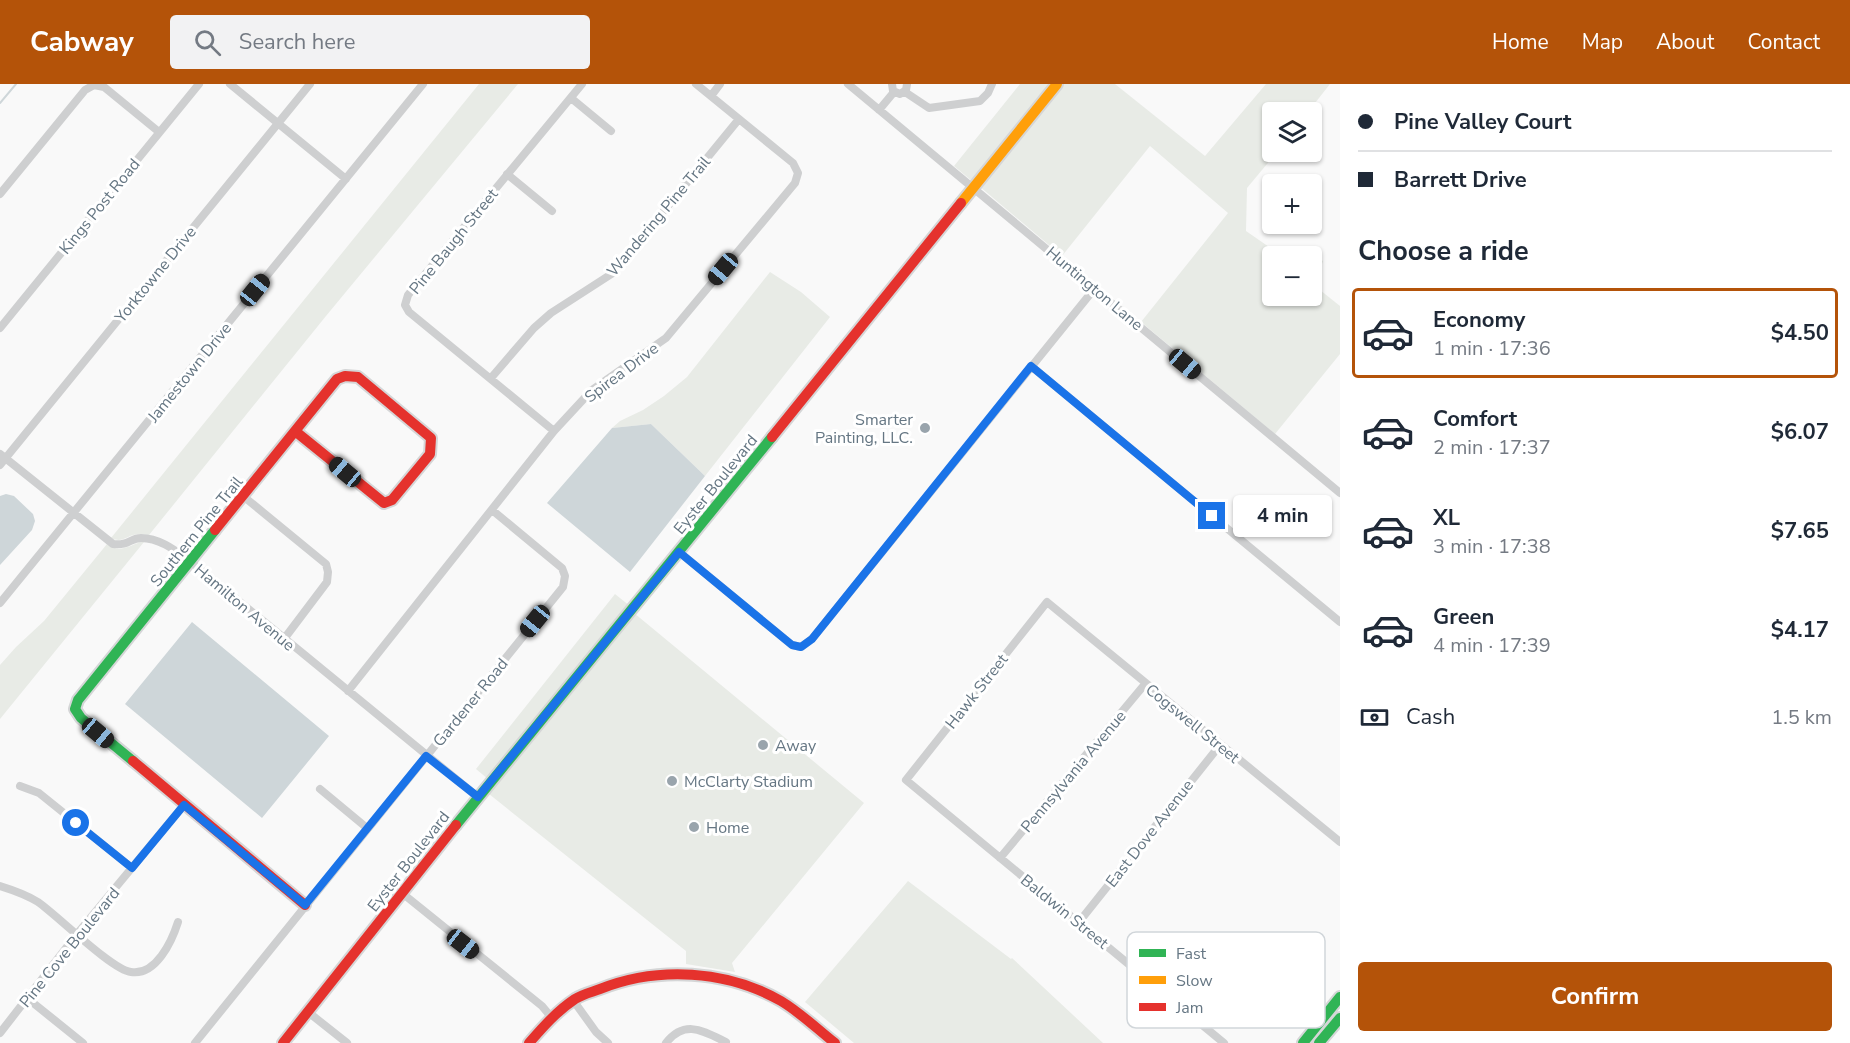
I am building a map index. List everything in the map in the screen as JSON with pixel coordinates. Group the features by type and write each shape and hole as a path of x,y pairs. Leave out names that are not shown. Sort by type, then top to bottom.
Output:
{"street":[{"name":"Kings Post Road","path":"0,328 199,84"},
{"path":"230,84 346,179"},
{"name":"Yorktowne Drive","path":"2,459 310,84"},
{"name":"Jamestown Drive","path":"0,603 423,84"},
{"name":"Pine Baugh Street","path":"554,431 409,312 405,305 408,295 582,84"},
{"name":"Spirea Drive","path":"348,691 554,431 592,390 666,339 795,183 798,173 793,163 696,84"},
{"path":"711,96 720,84"},
{"name":"Huntington Lane","path":"848,84 1340,493"},
{"path":"879,110 893,88 900,94 906,88 928,108 980,101 993,84"},
{"name":"Eyster Boulevard","path":"283,1043 478,797 1057,84"},
{"path":"0,194 85,90 94,85 104,87 159,132"},
{"path":"571,98 611,131"},
{"name":"Wandering Pine Trail","path":"491,378 534,328 551,313 613,273 739,119"},
{"path":"507,174 552,211"},
{"path":"679,552 792,645 801,647 812,639 1095,288"},
{"path":"1031,366 1340,622"},
{"name":"Southern Pine Trail","path":"184,805 81,718 75,709 78,700 295,430 337,379 345,376 358,377 430,438 432,446 430,454 392,500 384,503 295,430"},
{"name":"Hamilton Avenue","path":"2,459 113,544 123,545 139,538 152,540 166,545 190,561 478,797"},
{"path":"243,496 326,564 327,582 284,639"},
{"name":"Gardener Road","path":"195,1043 563,587 565,576 561,568 492,510"},
{"name":"Cogswell Street","path":"1047,602 1340,842"},
{"name":"Hawk Street","path":"906,780 1047,602"},
{"name":"Pennsylvania Avenue","path":"1000,858 1145,684"},
{"name":"East Dove Avenue","path":"1079,922 1220,745"},
{"name":"Baldwin Street","path":"906,780 1127,962"},
{"path":"20,786 39,793 132,868"},
{"path":"320,789 367,828"},
{"path":"184,805 305,905"},
{"name":"Pine Cove Boulevard","path":"0,1033 77,934 184,805"},
{"path":"0,886 19,892 39,903 119,967 129,972 141,972 151,967 171,942 178,922"},
{"path":"402,893 542,1006 552,1018"},
{"path":"529,1043 552,1018 573,1000 608,984 640,977 675,974 710,976 744,984 774,997 835,1043"},
{"path":"1325,1015 1340,997"},
{"path":"27,998 83,1043"},
{"path":"573,1000 596,1032 608,1043"},
{"path":"308,1012 347,1043"},
{"path":"1318,1043 1340,1018"},
{"path":"666,1043 671,1036 684,1029 696,1028 726,1042"},
{"name":"Baldwin Street","path":"1206,1028 1224,1043"},
{"path":"1303,1043 1315,1028"},
{"path":"1318,1043 1322,1028"}],"shaded area":[{"path":"479,84 518,84 149,535 135,534 119,540 111,538"},
{"path":"1020,84 1052,84 972,181 954,166"},
{"path":"1063,84 1115,84 1205,156 1266,84 1330,84 1316,102 1262,102 1262,162 1269,162 1247,188 1246,231 1268,246 1262,246 1262,306 1322,306 1322,292 1340,306 1340,354 1275,434 1141,322 1228,213 1150,146 1062,256 979,186"},
{"path":"770,272 801,292 830,317 705,476 651,424 612,428 664,396 687,377"},
{"path":"651,424 705,476 630,572 547,503 612,428"},
{"path":"6,494 14,496 33,514 35,521 32,530 0,565 0,496"},
{"path":"144,542 0,719 0,665 44,621 107,544 119,549"},
{"path":"615,594 630,606 488,779 476,769"},
{"name":"McClarty Stadium","path":"634,613 864,803 732,963 735,972 686,964 686,951 489,794"},
{"path":"192,622 329,736 262,818 125,704"},
{"path":"908,881 1012,958 1103,1043 854,1043 805,1002"}],"waterway":[{"path":"0,103 16,84"}],"traffic: fast":[{"path":"456,825 772,437"},
{"path":"133,761 81,718 75,709 78,700 215,530"},
{"path":"1325,1016 1340,997"},
{"path":"1319,1043 1340,1018"},
{"path":"1303,1043 1315,1028"}],"traffic: slow":[{"path":"961,203 1057,84"}],"traffic: jam":[{"path":"772,437 961,203"},
{"path":"215,530 337,379 345,376 358,377 431,438 430,454 392,500 384,503 295,431"},
{"path":"133,761 305,905"},
{"path":"283,1043 456,825"},
{"path":"529,1043 556,1014 578,997 622,982 669,975 715,978 760,991 781,1001 835,1043"}],"place":[{"name":"Smarter Painting, LLC.","path":"925,428"},
{"name":"Away","path":"763,745"},
{"name":"McClarty Stadium","path":"672,781"},
{"name":"Home","path":"694,827"}],"route":[{"path":"76,823 132,868 184,805 305,905 426,756 478,797 679,552 792,645 801,647 812,639 1031,366 1212,516"}]}
